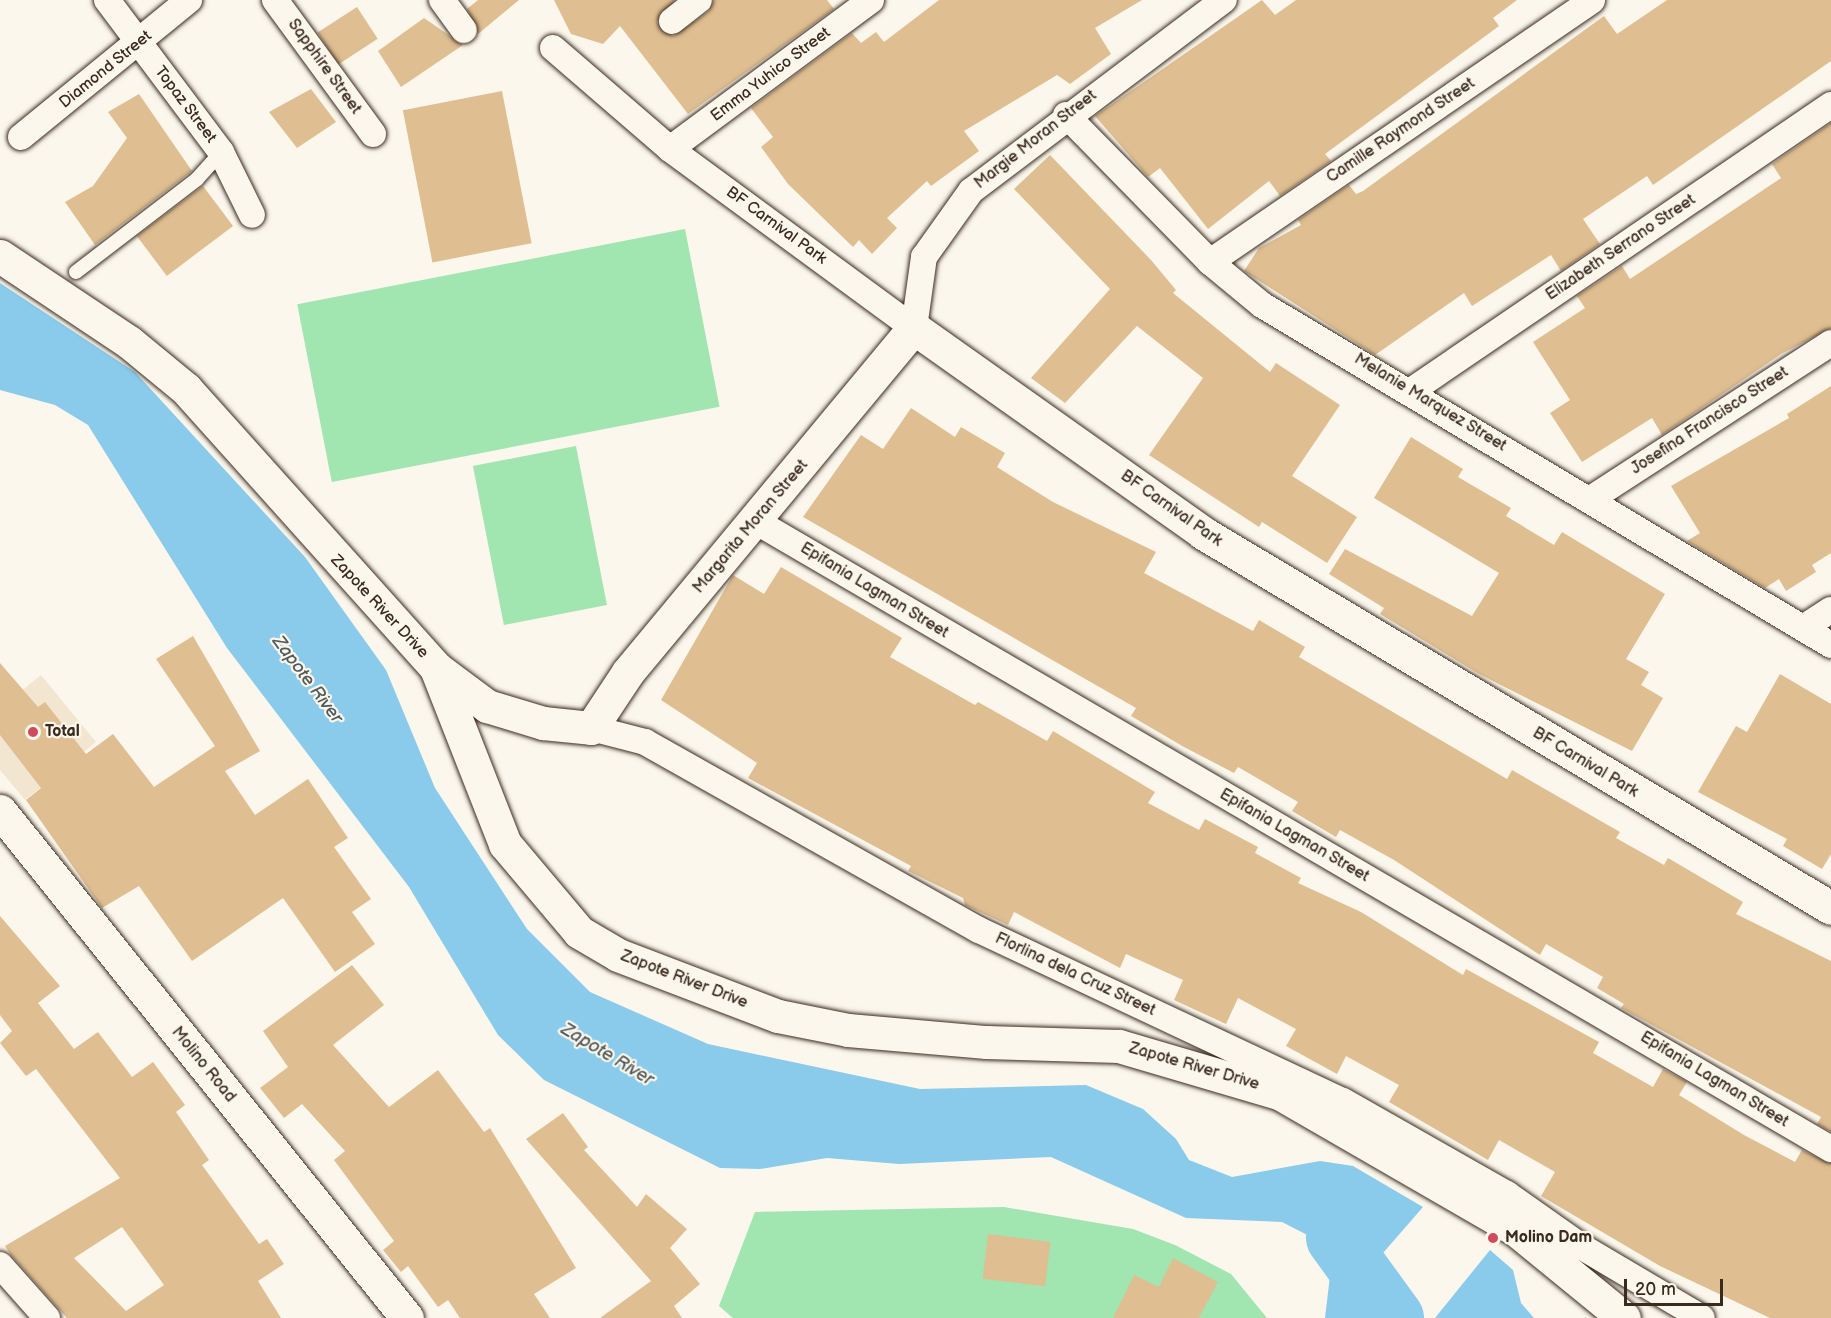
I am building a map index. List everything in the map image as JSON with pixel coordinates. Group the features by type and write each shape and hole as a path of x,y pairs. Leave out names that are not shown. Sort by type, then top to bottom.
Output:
{"main road":[{"name":"Zapote River Drive","path":"0,256 129,342 186,389 435,668 505,844 579,932 618,955 778,1016 848,1030 986,1042 1119,1046 1279,1092 1516,1230 1624,1318"},
{"name":"Margarita Moran Street","path":"591,728 628,672 757,522 914,328"},
{"name":"BF Carnival Park","path":"914,328 1203,533 1831,908"},
{"name":"Florlina dela Cruz Street","path":"435,668 487,706 543,723 591,728"},
{"name":"Molino Road","path":"0,811 407,1318"}],"street":[{"name":"Topaz Street","path":"107,0 221,152 252,215"},
{"name":"Diamond Street","path":"21,137 141,45 189,0"},
{"name":"Sapphire Street","path":"275,0 373,134"},
{"path":"442,0 464,30"},
{"path":"672,21 699,0"},
{"name":"Emma Yuhico Street","path":"670,149 871,0"},
{"name":"Margie Moran Street","path":"914,328 923,262 935,237 971,190 1066,115 1224,0"},
{"name":"Camille Raymond Street","path":"1210,262 1592,0"},
{"name":"BF Carnival Park","path":"553,48 670,149 914,328"},
{"name":"Elizabeth Serrano Street","path":"1411,391 1831,105"},
{"name":"Melanie Marquez Street","path":"1066,115 1210,262 1262,305 1411,391 1831,645"},
{"name":"Josefina Francisco Street","path":"1589,500 1831,343"},
{"name":"Epifania Lagman Street","path":"757,522 1831,1149"},
{"path":"1803,628 1831,610"},
{"name":"Florlina dela Cruz Street","path":"591,728 645,742 979,930 1343,1101 1507,1194 1582,1247 1702,1318"},
{"path":"0,1265 46,1318"}],"lane":[{"name":"Topaz Street","path":"76,272 197,179 221,152"}],"shaded area":[{"path":"41,675 96,742 25,800 0,770 0,708"}],"green space":[{"path":"685,229 720,407 332,482 297,304"},
{"path":"576,446 607,605 504,625 473,466"},
{"path":"1004,1207 1133,1229 1175,1245 1231,1274 1267,1318 733,1318 719,1306 755,1212"}],"water":[{"path":"0,283 135,372 305,557 386,670 435,788 527,929 590,992 708,1044 920,1089 1086,1085 1143,1109 1176,1139 1189,1160 1232,1177 1320,1161 1353,1166 1423,1207 1376,1261 1399,1282 1376,1318 1325,1318 1332,1259 1321,1242 1282,1222 1186,1218 1051,1157 899,1164 827,1158 760,1169 720,1168 544,1080 498,1035 409,887 227,648 88,425 55,405 0,390"},
{"path":"1490,1250 1513,1270 1521,1303 1534,1318 1435,1318"}],"building":[{"path":"478,0 519,0 478,34 467,9"},
{"path":"554,0 675,0 657,22 673,36 708,12 714,0 827,0 834,9 688,114 620,26 603,44 571,34"},
{"path":"939,0 1142,0 1095,28 1111,54 1070,84 1057,75 964,131 979,151 931,186 927,181 887,218 897,228 872,254 859,240 853,247 788,184 761,147 773,137 751,108 852,33 861,43 876,32 884,42"},
{"path":"1262,0 1275,15 1296,0 1517,0 1493,18 1499,26 1325,154 1331,161 1280,196 1269,181 1208,229 1160,168 1148,177 1095,116"},
{"path":"1667,0 1831,0 1831,61 1653,185 1647,176 1583,219 1600,244 1561,271 1551,255 1472,306 1464,293 1375,355 1244,271 1259,248 1301,225 1298,220 1349,185 1356,194 1363,191 1604,16 1617,34"},
{"path":"357,7 378,39 338,64 318,33"},
{"path":"424,18 463,45 401,87 378,51"},
{"path":"311,89 336,122 297,148 269,112"},
{"path":"502,91 532,243 432,262 403,110"},
{"path":"139,94 192,171 95,245 65,202 93,186 127,138 108,112"},
{"path":"1831,123 1831,328 1781,354 1662,435 1652,418 1582,462 1550,413 1570,400 1533,342 1585,308 1577,296 1622,266 1630,279 1781,178 1772,164"},
{"path":"1050,155 1151,260 1176,290 1173,293 1270,372 1276,363 1340,405 1292,476 1357,517 1327,563 1262,522 1259,527 1149,455 1203,378 1137,326 1065,403 1031,378 1110,289 1014,189"},
{"path":"203,186 233,226 167,276 137,236"},
{"path":"1831,386 1831,553 1812,565 1816,572 1786,591 1779,579 1765,588 1687,541 1700,533 1671,486 1789,418 1787,414"},
{"path":"911,408 955,437 961,427 1005,453 997,467 1053,502 1156,552 1144,573 1253,631 1259,620 1305,647 1299,657 1507,779 1512,770 1620,832 1616,838 1664,865 1668,858 1743,902 1736,914 1831,961 1831,1132 1817,1124 1821,1117 1621,1008 1624,1004 1597,988 1603,977 1546,944 1540,955 1394,860 1340,830 1336,837 1292,811 1298,802 1238,767 1234,773 1184,747 1131,716 1136,708 803,517 861,435 883,449"},
{"path":"1411,437 1463,469 1458,477 1511,508 1506,516 1554,545 1562,532 1665,594 1626,659 1649,672 1641,685 1663,698 1632,751 1479,674 1380,614 1384,608 1329,574 1345,549 1472,616 1499,573 1374,498"},
{"path":"781,567 902,638 890,657 975,705 978,702 1047,741 1053,731 1155,792 1148,803 1199,830 1205,819 1258,847 1255,853 1301,878 1298,883 1361,912 1463,975 1466,969 1599,1042 1593,1053 1653,1087 1663,1069 1687,1082 1679,1095 1744,1135 1795,1162 1802,1150 1831,1164 1831,1318 1770,1318 1660,1266 1541,1196 1555,1172 1499,1140 1488,1160 1389,1102 1399,1085 1346,1056 1337,1074 1286,1046 1296,1029 1238,998 1226,1024 1174,1000 1183,980 1126,954 1120,968 1014,912 1008,925 965,905 963,898 908,871 911,866 748,778 757,763 661,700 733,575 764,594"},
{"path":"193,636 260,751 225,771 255,815 308,779 348,838 334,847 371,899 352,912 375,944 335,972 283,898 192,961 139,886 102,908 26,800 41,788 0,735 0,663 38,707 45,702 86,754 113,734 154,787 215,746 156,659"},
{"path":"1780,674 1831,704 1831,854 1822,869 1783,846 1787,839 1698,792 1736,726 1747,732"},
{"path":"0,916 60,986 38,1003 74,1049 98,1032 132,1077 153,1062 185,1105 176,1112 209,1160 202,1165 259,1244 267,1239 284,1264 258,1281 281,1318 67,1318 5,1246 120,1178 36,1069 26,1076 0,1043 12,1031 0,1015","holes":["122,1227 164,1285 126,1311 74,1258"]},
{"path":"352,965 384,1005 333,1045 389,1107 438,1070 484,1132 490,1128 576,1268 534,1294 550,1318 460,1318 448,1300 438,1307 408,1266 401,1272 383,1250 394,1241 334,1160 345,1151 302,1104 284,1118 260,1088 288,1067 263,1031"},
{"path":"563,1113 588,1147 584,1150 637,1207 646,1194 687,1229 670,1248 700,1284 674,1306 682,1318 600,1318 651,1281 526,1139"},
{"path":"988,1234 1051,1242 1045,1286 983,1279"},
{"path":"1173,1258 1218,1282 1199,1318 1113,1318 1134,1275 1159,1287"}],"waterway":[{"name":"Zapote River","path":"1336,1238 1394,1318"}],"place":[{"name":"Total","path":"33,732"},
{"name":"Molino Dam","path":"1493,1238"}]}
